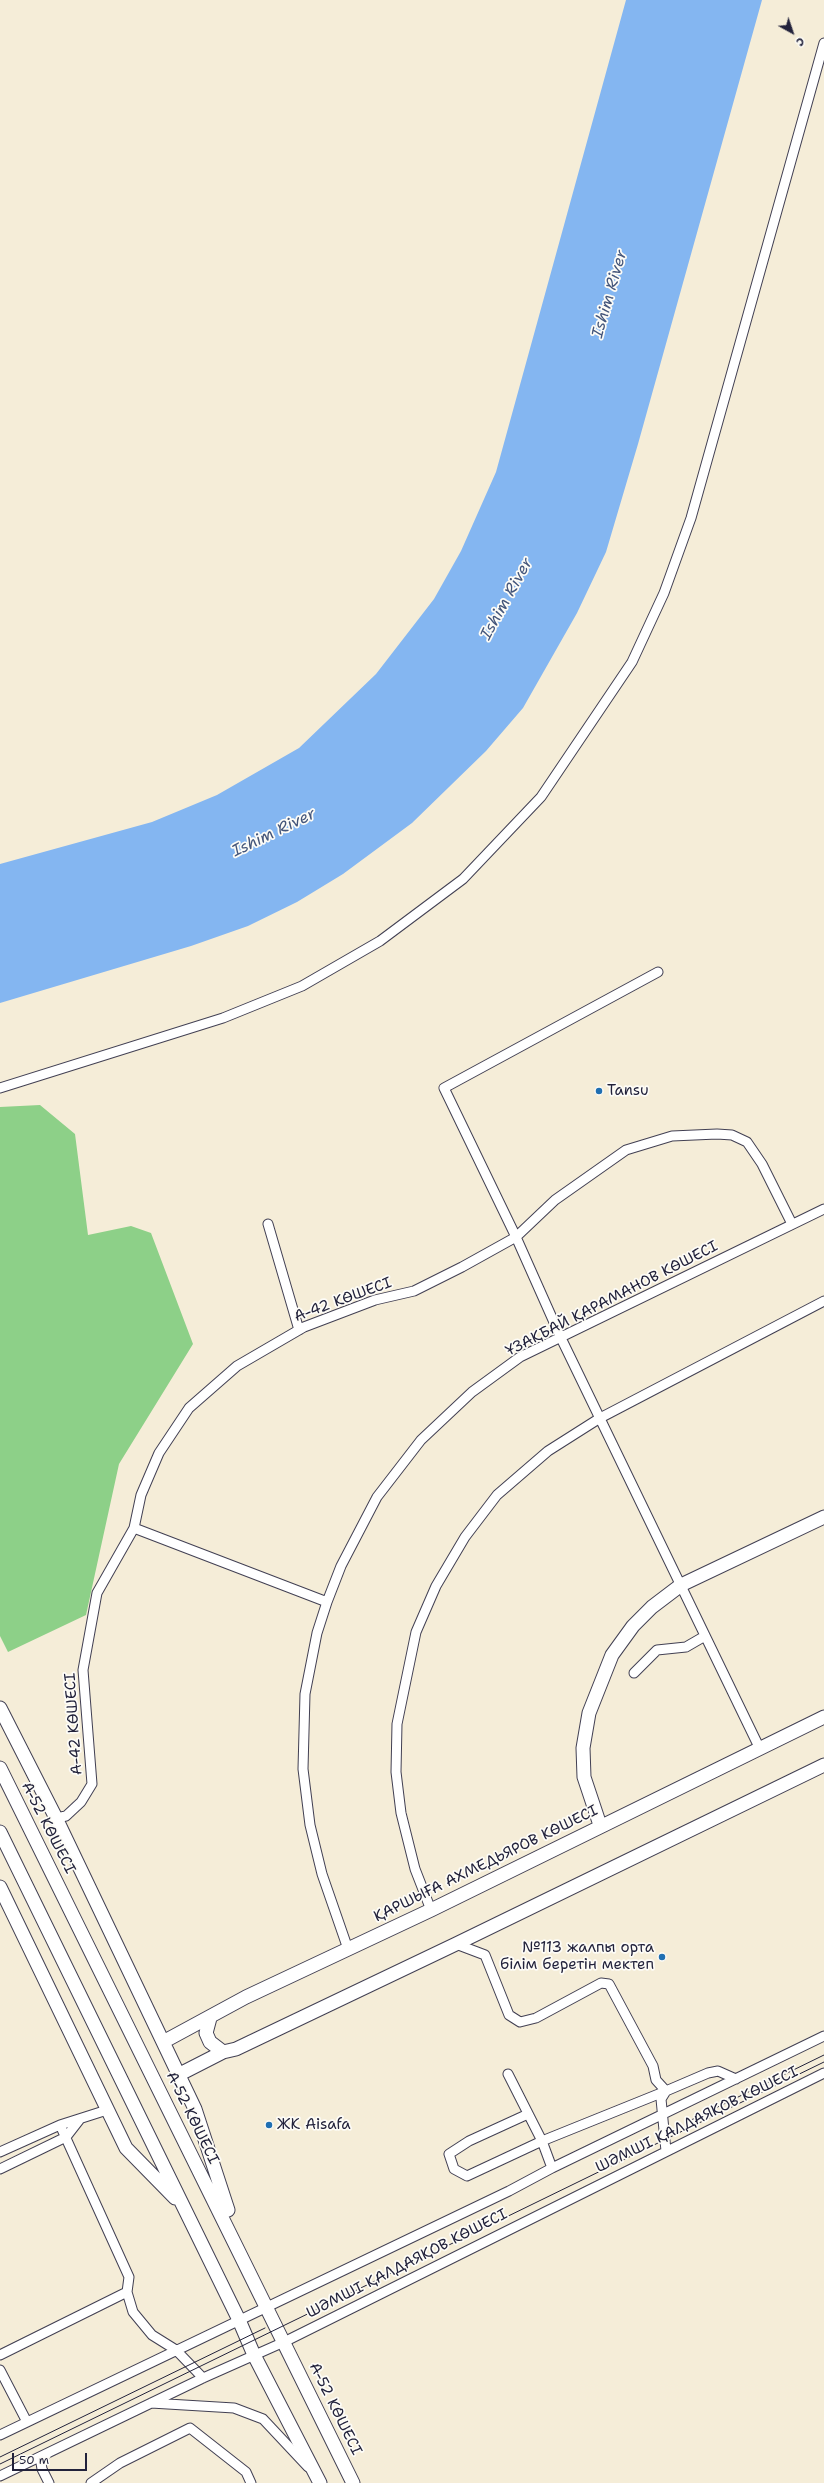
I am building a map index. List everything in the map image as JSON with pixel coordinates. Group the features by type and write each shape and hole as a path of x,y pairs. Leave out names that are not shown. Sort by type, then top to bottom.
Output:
{"street":[{"path":"0,1088 224,1018 302,986 380,940 463,879 541,797 632,662 664,593 691,518 824,43"},
{"path":"658,972 444,1088 516,1237 561,1338 759,1747"},
{"name":"А-42 КӨШЕСІ","path":"56,1818 66,1816 81,1802 92,1784 83,1670 97,1593 134,1528 141,1495 159,1453 188,1408 237,1366 299,1330 375,1300 414,1291 516,1237 555,1200 626,1150 672,1136 717,1134 732,1135 747,1142 762,1164 792,1224"},
{"name":"ҰЗАҚБАЙ ҚАРАМАНОВ КӨШЕСІ","path":"348,1949 322,1874 310,1825 302,1769 305,1694 317,1633 327,1602 341,1566 377,1497 421,1440 472,1392 520,1357 824,1209"},
{"path":"268,1224 299,1330"},
{"path":"432,1910 415,1869 401,1813 396,1772 398,1724 416,1632 440,1580 465,1537 497,1495 548,1450 600,1418 824,1301"},
{"path":"600,1825 584,1777 583,1748 589,1713 612,1655 647,1612 681,1586 824,1518"},
{"path":"134,1528 327,1602"},
{"path":"634,1673 657,1650 686,1647 705,1636"},
{"path":"0,1708 56,1818 194,2109 248,2266"},
{"name":"ҚАРШЫҒА АХМЕДЬЯРОВ КӨШЕСІ","path":"163,2042 210,2018 246,1997 432,1910 600,1825 759,1747 824,1717"},
{"path":"178,2075 223,2052 236,2049 456,1944 824,1765"},
{"name":"А-52 КӨШЕСІ","path":"0,1768 248,2266 354,2483"},
{"path":"0,1832 239,2320 254,2355 318,2480"},
{"path":"0,1886 4,1903 126,2148 183,2207"},
{"path":"456,1944 485,1955 509,2015 520,2022 536,2018 601,1983 609,1984 654,2066 656,2080 666,2091"},
{"path":"210,2018 206,2033 210,2042 223,2052"},
{"name":"ШӘМШІ ҚАЛДАЯҚОВ КӨШЕСІ","path":"0,2435 509,2191 552,2168 824,2036"},
{"path":"528,2114 470,2141 449,2154 454,2169 467,2176 542,2141 708,2073 718,2071 736,2079"},
{"name":"ШӘМШІ ҚАЛДАЯҚОВ КӨШЕСІ","path":"0,2476 150,2403 284,2342 824,2073"},
{"path":"508,2074 542,2141 552,2168"},
{"path":"666,2091 662,2099 662,2115 666,2151"},
{"path":"0,2152 60,2125 107,2110"},
{"path":"0,2170 66,2138 80,2119"},
{"path":"60,2125 108,2234 129,2277 127,2292 133,2312 152,2335 176,2350 203,2378"},
{"path":"0,2355 127,2292"},
{"path":"0,2370 27,2422"},
{"path":"150,2403 234,2408 263,2419 318,2480"},
{"path":"91,2483 120,2463 190,2428 246,2472 251,2483"},
{"path":"40,2457 42,2469 49,2483"}],"green space":[{"path":"40,1105 75,1134 88,1235 131,1226 151,1233 193,1344 119,1464 86,1615 8,1652 0,1636 0,1107"}],"water":[{"name":"Ishim River","path":"626,0 762,0 638,444 606,552 577,613 523,708 486,751 412,823 343,874 297,902 248,926 191,946 0,1003 0,864 152,822 217,795 299,748 376,674 434,599 461,551 496,472"}],"tram line":[{"path":"687,2122 824,2055"},
{"path":"0,2464 824,2062"},
{"path":"0,2457 265,2328"}],"place":[{"name":"Tansu","path":"599,1091"},
{"name":"№113 жалпы орта білім беретін мектеп","path":"662,1957"},
{"name":"ЖК Aisafa","path":"269,2125"}]}
